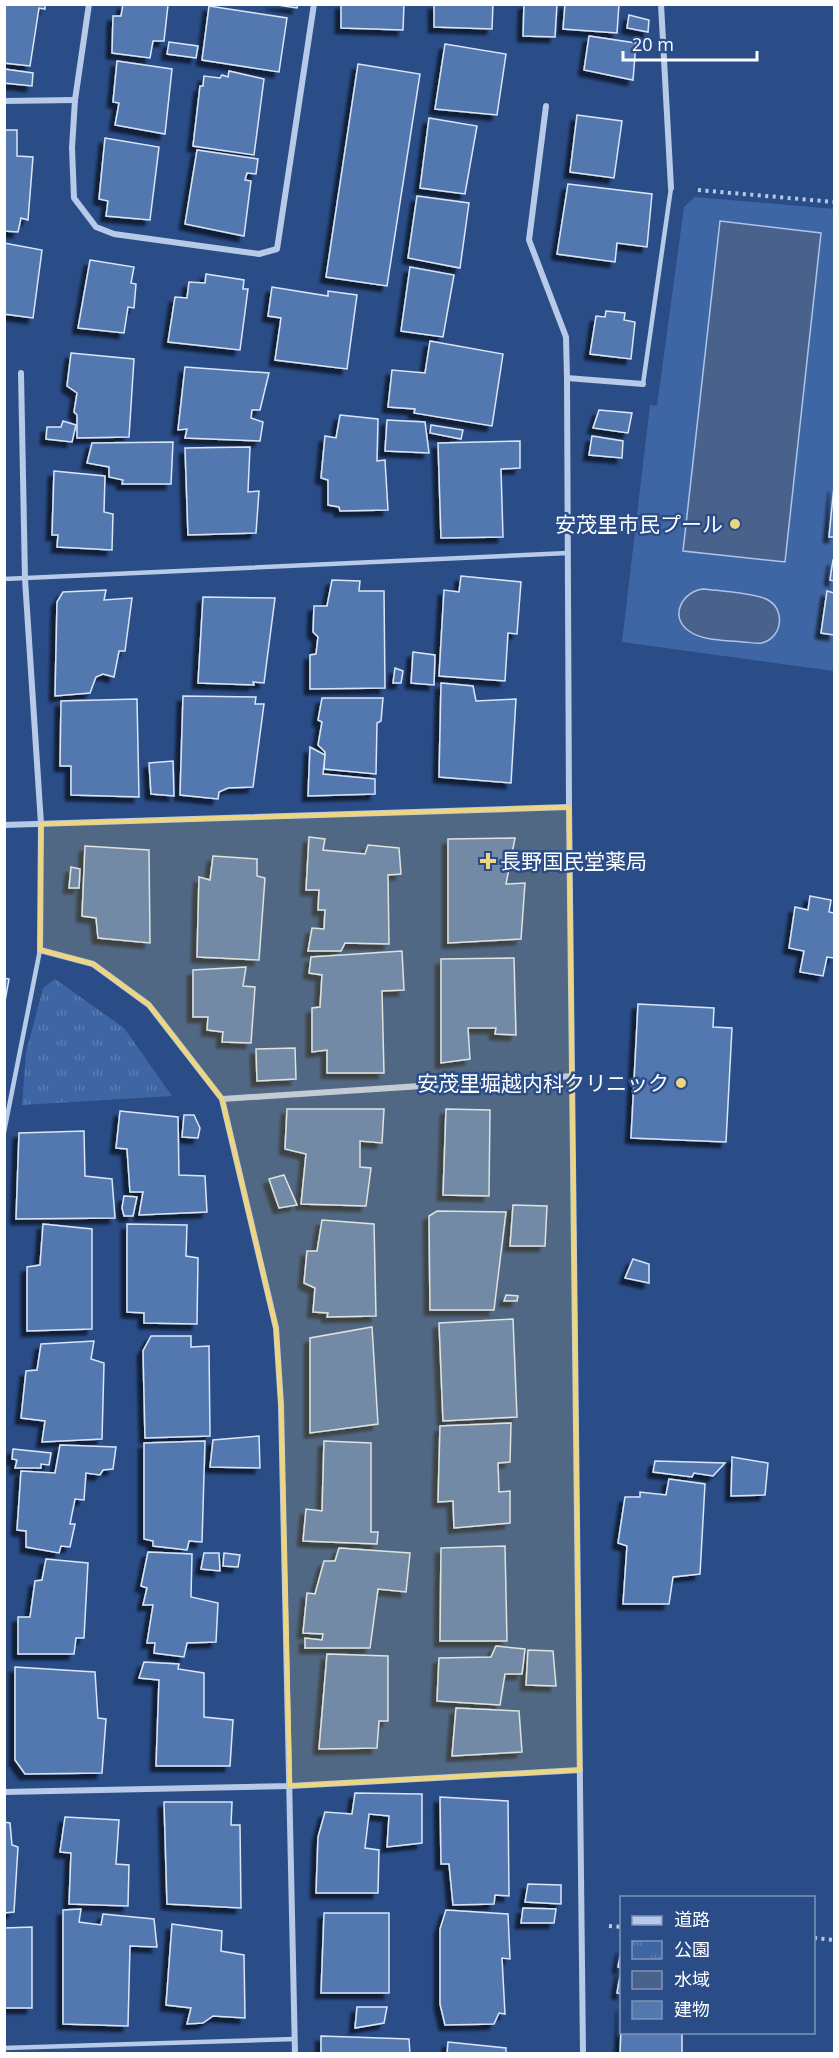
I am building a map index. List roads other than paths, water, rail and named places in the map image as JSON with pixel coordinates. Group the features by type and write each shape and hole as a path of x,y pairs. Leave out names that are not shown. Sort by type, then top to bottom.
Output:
{"street":[{"path":"89,4 75,100 72,148 74,198 96,227 114,234 259,254 276,249 314,4"},
{"path":"661,4 671,188"},
{"path":"4,101 75,100"},
{"path":"546,106 529,240 566,337 583,2054"},
{"path":"21,373 25,579 41,824 40,950 93,964 149,1005 222,1099 276,1328 281,1405 295,2054"},
{"path":"567,378 643,384"},
{"path":"4,825 570,807"},
{"path":"222,1099 573,1076"},
{"path":"4,1792 290,1786 580,1770"}],"lane":[{"path":"643,384 671,188"},
{"path":"4,579 568,553"},
{"path":"4,1132 40,950"},
{"path":"4,2048 295,2038"}],"water":[{"path":"720,221 821,233 785,562 683,551"},
{"path":"704,589 747,594 768,600 774,605 779,617 774,636 760,643 715,640 689,631 680,619 681,605 690,594"}],"place":[{"name":"安茂里市民プール","path":"735,524"},
{"name":"長野国民堂薬局","path":"488,861"},
{"name":"安茂里堀越内科クリニック","path":"681,1083"}]}
